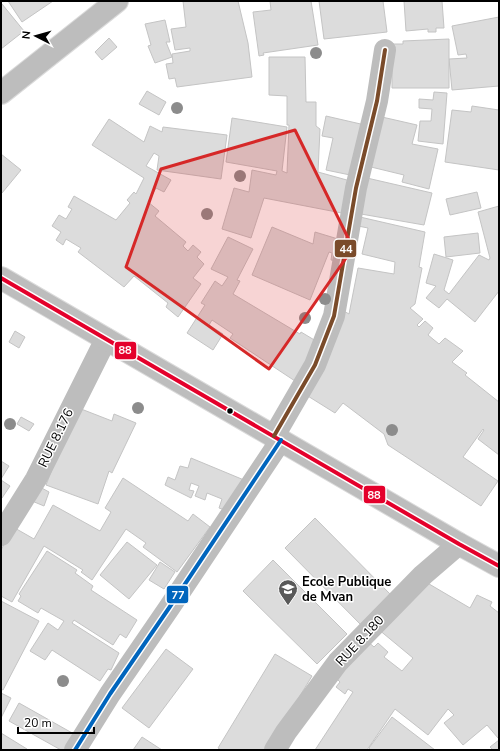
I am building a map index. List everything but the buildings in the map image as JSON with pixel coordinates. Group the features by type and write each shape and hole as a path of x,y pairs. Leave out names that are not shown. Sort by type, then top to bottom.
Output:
{"main road":[{"path":"1,93 117,1"},
{"path":"75,750 110,694 170,608 277,438 315,365 334,316 356,188 377,101 385,50"},
{"path":"1,278 499,566"},
{"name":"RUE 8.176","path":"1,535 36,479 106,340"},
{"name":"RUE 8.180","path":"275,750 286,732 338,662 423,575 459,544"}],"highlighted area":[{"path":"295,130 353,248 269,369 126,267 161,169"}],"transit line":[{"name":"44","path":"274,436 315,365 334,316 356,188 377,101 385,50"},
{"name":"88","path":"1,278 499,566"},
{"name":"77","path":"75,750 110,694 281,440"}],"place":[{"name":"Ecole Publique de Mvan","path":"288,606"}]}
